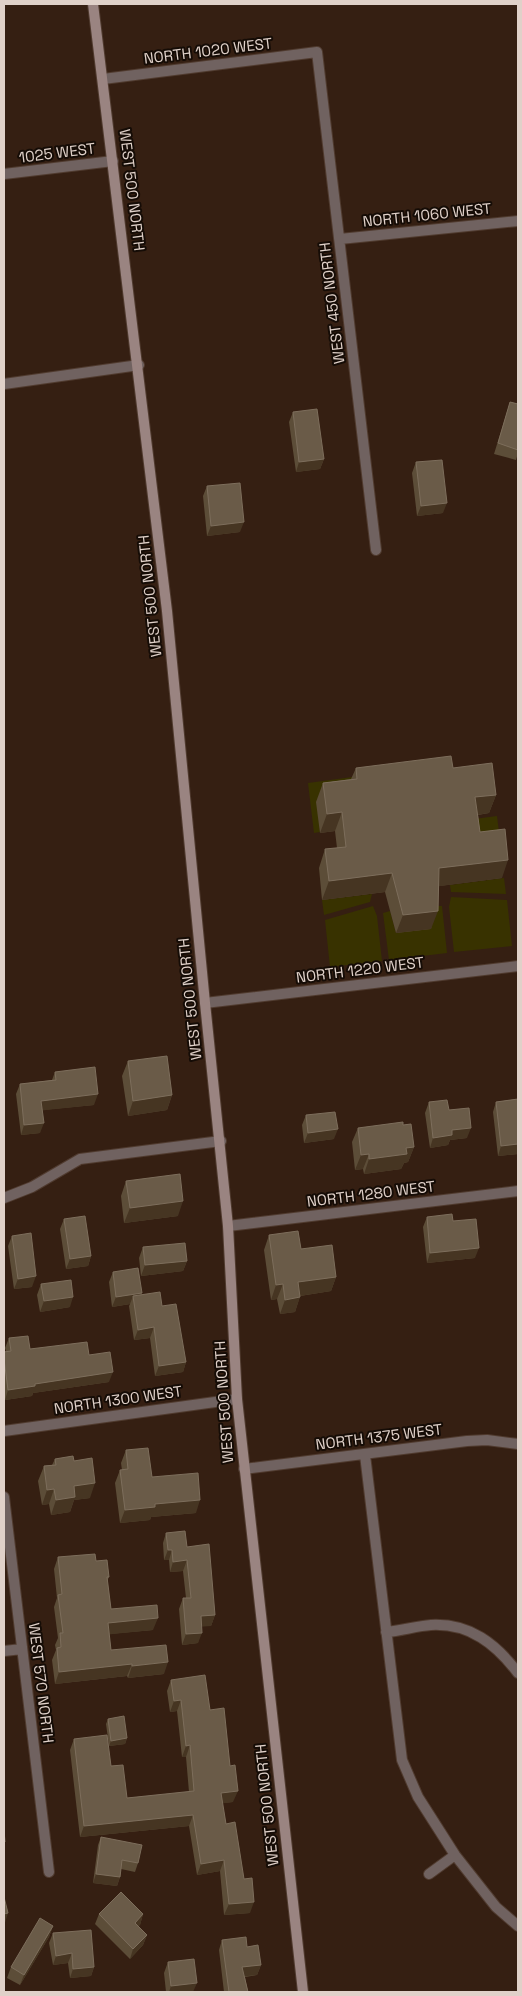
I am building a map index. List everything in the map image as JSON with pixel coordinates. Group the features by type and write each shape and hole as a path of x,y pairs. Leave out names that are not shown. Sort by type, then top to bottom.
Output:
{"street":[{"name":"WEST 500 NORTH","path":"93,4 139,365 167,611 204,1003 221,1141 228,1226 237,1399 304,1992"},
{"name":"NORTH 1020 WEST","path":"103,79 316,52"},
{"name":"WEST 450 NORTH","path":"316,52 376,550"},
{"name":"1025 WEST","path":"4,174 113,161"},
{"name":"NORTH 1060 WEST","path":"340,239 518,220"},
{"path":"4,384 139,365"},
{"name":"NORTH 1220 WEST","path":"204,1003 518,966"},
{"path":"4,1198 32,1187 80,1160 221,1141"},
{"name":"NORTH 1280 WEST","path":"228,1226 518,1191"},
{"name":"NORTH 1300 WEST","path":"4,1431 237,1399"},
{"name":"NORTH 1375 WEST","path":"244,1469 488,1440 518,1444"},
{"path":"365,1455 402,1760 418,1797 455,1855 496,1907 518,1926"},
{"name":"WEST 570 NORTH","path":"4,1497 50,1872"},
{"path":"386,1632 403,1631 431,1625 448,1626 469,1631 484,1639 504,1654 518,1673"},
{"path":"4,1651 22,1649"},
{"path":"429,1874 455,1855"}],"shaded area":[{"path":"352,777 353,786 317,802 320,832 314,833 308,783"},
{"path":"497,816 500,840 477,843 474,819"},
{"path":"504,878 506,894 451,892 450,885"},
{"path":"372,894 370,902 324,915 322,900"},
{"path":"451,897 507,900 512,946 454,952 449,907"},
{"path":"373,906 377,916 382,961 330,967 325,920"},
{"path":"432,906 442,906 447,953 389,960 383,913 390,911 396,933"}],"building":[{"path":"510,402 518,404 518,450 498,443"},
{"path":"317,409 324,459 299,462 293,412"},
{"path":"442,460 447,503 421,506 416,462"},
{"path":"240,483 244,522 211,526 207,486"},
{"path":"451,756 453,768 492,763 496,795 475,797 480,832 505,829 508,860 439,868 438,911 403,915 392,873 329,881 325,849 346,847 342,812 327,814 323,783 357,779 356,768"},
{"path":"167,1056 172,1095 133,1101 128,1061"},
{"path":"95,1067 98,1094 41,1101 44,1123 24,1125 20,1084 56,1080 55,1072"},
{"path":"518,1099 518,1144 501,1146 496,1102"},
{"path":"447,1100 449,1110 469,1108 471,1128 452,1130 452,1135 433,1138 429,1102"},
{"path":"335,1112 338,1129 308,1133 306,1115"},
{"path":"403,1122 403,1125 411,1124 414,1147 406,1148 407,1154 369,1159 369,1154 361,1155 358,1128"},
{"path":"180,1174 183,1201 130,1208 126,1181"},
{"path":"452,1214 453,1221 476,1219 479,1248 430,1253 427,1217"},
{"path":"85,1216 91,1256 70,1259 64,1219"},
{"path":"298,1231 301,1249 332,1245 336,1277 298,1282 300,1297 285,1300 283,1284 276,1285 269,1235"},
{"path":"31,1233 36,1276 18,1279 12,1236"},
{"path":"185,1243 187,1261 145,1265 143,1247"},
{"path":"138,1268 142,1293 116,1297 113,1272"},
{"path":"71,1280 73,1297 44,1301 41,1284"},
{"path":"160,1292 162,1306 176,1304 186,1362 159,1366 154,1327 138,1330 133,1296"},
{"path":"28,1336 30,1349 87,1342 89,1355 110,1352 113,1372 8,1390 4,1352 11,1351 9,1338"},
{"path":"148,1448 152,1477 198,1473 200,1500 155,1504 155,1507 125,1510 120,1470 128,1469 126,1450"},
{"path":"73,1456 74,1461 92,1458 95,1483 74,1486 75,1497 56,1500 54,1489 47,1490 44,1466 56,1465 55,1459"},
{"path":"185,1531 187,1547 209,1544 215,1615 201,1616 202,1633 186,1634 183,1598 191,1598 187,1560 173,1562 172,1550 168,1550 166,1533"},
{"path":"95,1554 96,1561 107,1560 111,1609 157,1605 158,1618 108,1623 111,1650 166,1645 168,1662 59,1672 57,1648 61,1647 60,1633 63,1633 58,1595 62,1594 58,1557"},
{"path":"205,1675 210,1710 224,1708 230,1766 235,1765 238,1791 221,1793 226,1824 235,1822 244,1879 252,1878 254,1902 229,1904 224,1860 201,1864 193,1815 84,1826 74,1739 107,1735 111,1766 123,1765 127,1798 194,1791 190,1745 186,1746 181,1700 174,1701 171,1680"},
{"path":"124,1716 127,1738 111,1741 108,1719"},
{"path":"101,1837 142,1845 138,1863 122,1860 120,1877 96,1874"},
{"path":"121,1892 143,1914 135,1923 147,1935 133,1949 99,1914"},
{"path":"4,1897 8,1913 4,1914"},
{"path":"40,1918 53,1926 24,1975 11,1967"},
{"path":"91,1930 94,1967 73,1969 72,1953 56,1956 53,1933"},
{"path":"246,1937 247,1947 258,1945 261,1965 242,1967 248,1992 229,1992 222,1940"},
{"path":"194,1959 197,1983 171,1986 168,1962"}]}
